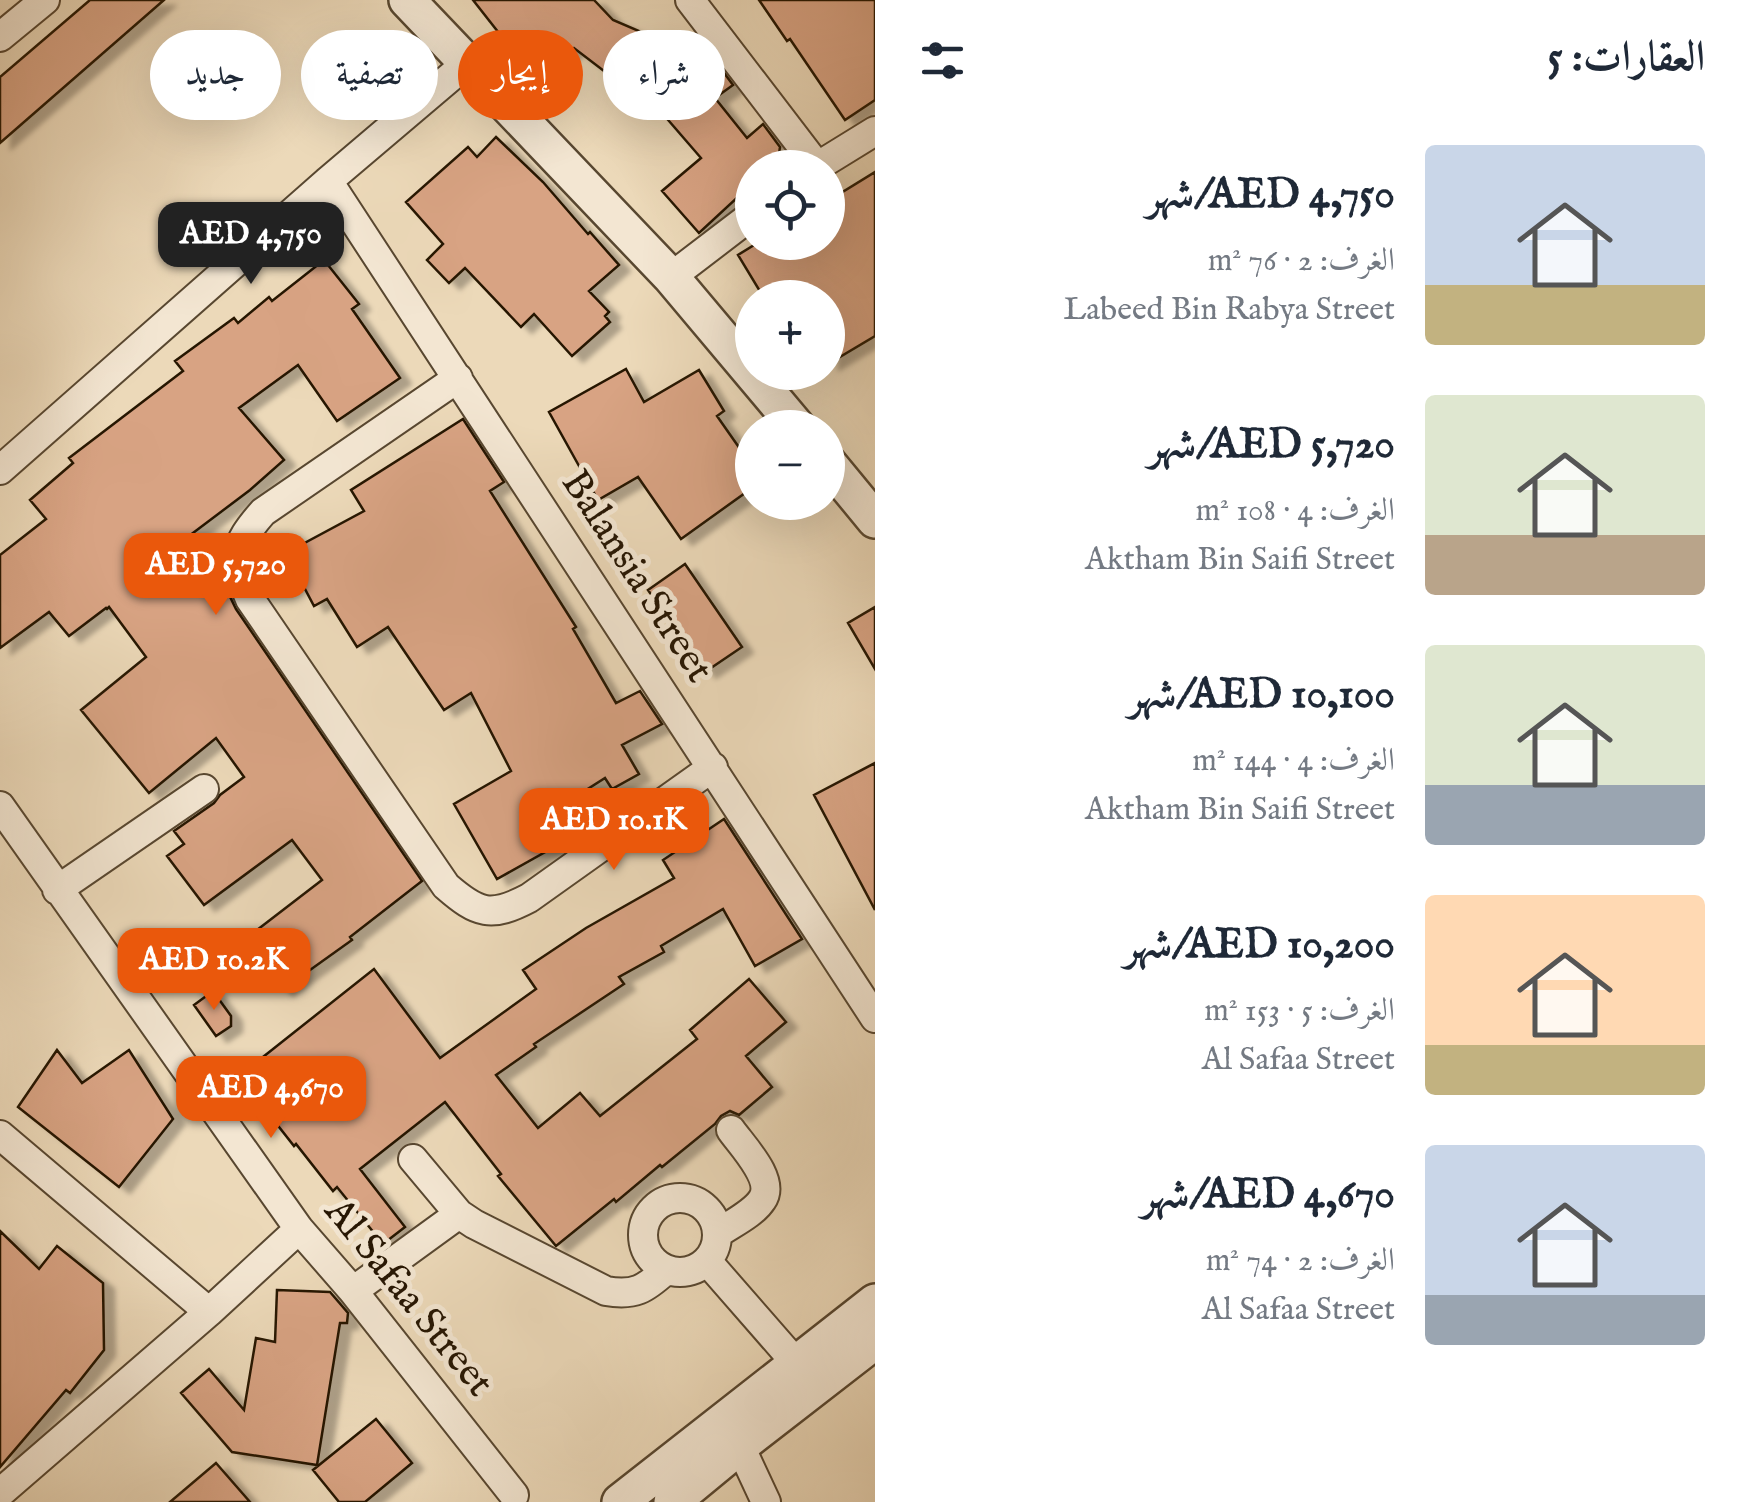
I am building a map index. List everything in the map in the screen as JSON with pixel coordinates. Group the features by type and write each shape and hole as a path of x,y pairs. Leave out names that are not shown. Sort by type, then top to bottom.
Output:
{"street":[{"path":"0,37 45,0"},
{"path":"407,0 458,54"},
{"path":"690,0 803,150"},
{"path":"0,470 458,71"},
{"path":"522,120 671,276 783,410"},
{"path":"844,150 875,131"},
{"name":"Balansia Street","path":"328,180 875,1018"},
{"path":"671,276 735,228"},
{"path":"458,378 263,512 245,533 237,554 240,577 250,599 446,886 465,903 486,912 508,909 529,898 712,768"},
{"path":"845,484 875,520"},
{"path":"57,890 204,789"},
{"name":"Al Safaa Street","path":"0,806 300,1229 514,1495"},
{"path":"717,1234 762,1201 766,1190 765,1178 731,1130"},
{"path":"0,1135 209,1312"},
{"path":"413,1160 459,1214 606,1291 634,1292 648,1287 666,1270"},
{"path":"677,1198 696,1202 711,1216 717,1234 707,1261 683,1272 666,1270 650,1258 643,1240 646,1220 659,1205 677,1198"},
{"path":"353,1291 459,1214"},
{"path":"0,1494 300,1229"},
{"path":"707,1261 796,1363"},
{"path":"672,1502 796,1363 875,1302"},
{"path":"620,1502 875,1341"},
{"path":"733,1431 766,1502"}],"building":[{"path":"90,0 164,0 0,143 0,77"},
{"path":"473,0 594,0 613,20 637,30 603,30 603,70 583,55 583,30 497,30"},
{"path":"759,0 875,0 875,100 845,120"},
{"path":"725,74 733,85 725,91"},
{"path":"725,110 747,138 763,124 780,147 735,150 735,200 699,233 662,191 701,158 668,120 725,120"},
{"path":"496,137 619,265 589,291 609,312 605,316 610,322 572,356 534,314 521,327 465,268 449,283 427,260 443,244 406,202 468,147 477,157"},
{"path":"875,172 875,336 845,354 845,280 753,280 741,260 845,260 845,191"},
{"path":"324,260 359,304 352,309 400,378 337,421 298,365 239,408 284,460 185,539 214,578 219,574 236,609 422,881 350,937 352,940 282,990 244,940 322,880 292,840 204,905 167,856 184,844 174,831 244,777 216,738 149,793 81,710 146,657 109,607 69,636 49,612 0,648 0,555 46,519 30,500 73,463 69,458 183,371 175,361 234,318 238,323 269,297 272,301"},
{"path":"626,369 644,402 699,370 724,411 717,416 735,442 735,500 681,539 638,477 598,500 549,412"},
{"path":"463,419 504,482 490,491 576,627 573,629 616,703 640,691 662,724 622,745 639,774 612,789 605,778 547,815 563,842 497,879 454,804 511,771 471,693 444,710 388,627 357,647 327,599 314,606 286,553 364,511 351,490"},
{"path":"685,564 742,647 705,672 648,590"},
{"path":"875,607 875,669 848,623"},
{"path":"875,763 875,910 814,795"},
{"path":"724,819 802,939 755,966 723,909 661,946 664,952 619,977 624,984 534,1044 536,1047 496,1075 538,1128 580,1093 600,1116 697,1039 690,1030 749,979 786,1022 746,1056 772,1087 739,1115 730,1111 721,1116 662,1167 616,1202 614,1199 556,1246 498,1176 501,1174 445,1102 360,1169 405,1227 383,1244 337,1187 333,1191 294,1146 239,1076 374,969 440,1058 536,989 523,970 586,928 674,878 663,860"},
{"path":"213,991 231,1016 231,1026 216,1036 194,1005"},
{"path":"57,1050 82,1083 129,1050 173,1119 119,1187 18,1107"},
{"path":"0,1231 39,1269 57,1246 103,1283 104,1350 70,1393 66,1390 0,1467"},
{"path":"277,1290 330,1292 348,1313 347,1323 340,1323 317,1465 232,1452 181,1393 209,1369 244,1410 256,1338 275,1342"},
{"path":"376,1419 412,1463 365,1502 339,1502 313,1470"},
{"path":"216,1463 250,1502 170,1502"}]}
